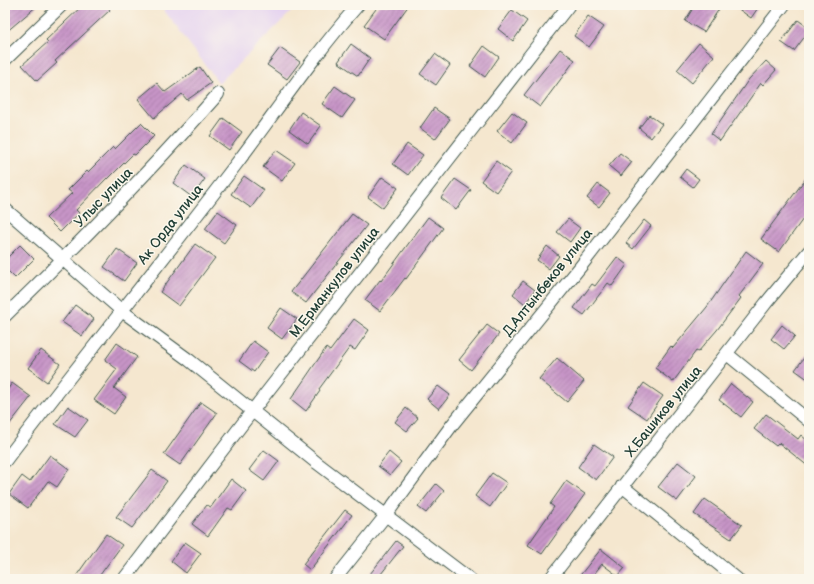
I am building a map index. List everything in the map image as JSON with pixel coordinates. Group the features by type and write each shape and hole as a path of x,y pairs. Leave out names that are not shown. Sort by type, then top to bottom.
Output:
{"street":[{"path":"5,60 62,5"},
{"name":"Ак Орда улица","path":"5,461 77,366 122,311 237,163 330,37 358,5"},
{"name":"М.Ерманкулов улица","path":"124,579 253,410 569,5"},
{"name":"Д.Алтынбеков улица","path":"335,579 386,515 452,425 581,266 784,5"},
{"name":"Улыс улица","path":"5,316 64,259 168,151 218,94"},
{"path":"5,209 122,311 253,410 317,463 470,579"},
{"name":"Х.Башиков улица","path":"550,579 622,486 728,354 766,303 809,251"},
{"path":"728,354 809,421"},
{"path":"622,486 737,579"}],"shaded area":[{"path":"160,5 298,5 219,83"}],"building":[{"path":"5,5 38,5 5,33"},
{"path":"83,5 106,5 110,10 55,61 57,63 37,81 22,65 48,42 46,40"},
{"path":"379,5 409,5 384,39 364,25"},
{"path":"695,5 712,5 719,9 704,32 685,21"},
{"path":"733,5 760,5 751,18"},
{"path":"512,10 527,21 513,41 498,29"},
{"path":"588,16 604,27 589,47 574,36"},
{"path":"798,20 809,28 809,31 794,51 781,42"},
{"path":"699,43 714,56 692,83 677,70"},
{"path":"351,44 370,58 358,76 338,62"},
{"path":"484,46 499,57 485,77 470,66"},
{"path":"280,48 300,62 287,79 267,65"},
{"path":"560,49 575,60 540,107 524,95"},
{"path":"435,54 450,65 436,85 420,74"},
{"path":"766,61 776,70 763,85 761,83 720,141 711,134 749,79"},
{"path":"200,67 211,83 187,100 182,94 154,118 138,99 157,83 165,92"},
{"path":"335,86 355,100 342,118 322,104"},
{"path":"434,108 450,119 435,139 420,128"},
{"path":"301,112 321,126 308,144 289,130"},
{"path":"512,112 527,123 512,143 497,131"},
{"path":"649,115 662,124 651,138 639,128"},
{"path":"223,118 242,132 229,150 210,136"},
{"path":"141,123 154,136 135,155 133,154 108,179 107,178 76,210 79,213 60,232 46,218 72,193 68,190 87,171 88,172 113,147 115,149"},
{"path":"407,144 423,155 408,175 393,164"},
{"path":"276,150 295,163 282,181 263,167"},
{"path":"620,153 632,162 621,176 609,166"},
{"path":"496,161 511,172 496,192 481,181"},
{"path":"186,165 205,179 192,197 173,183"},
{"path":"686,169 699,179 693,187 680,177"},
{"path":"809,174 809,214 805,220 803,219 779,252 761,239"},
{"path":"244,176 264,190 251,208 231,194"},
{"path":"382,177 398,188 383,208 368,197"},
{"path":"455,179 471,190 456,210 441,198"},
{"path":"598,184 610,193 599,207 587,198"},
{"path":"218,211 237,225 224,243 205,229"},
{"path":"352,214 367,225 306,303 291,292"},
{"path":"428,217 443,228 406,279 405,278 380,311 365,300 380,280 381,281"},
{"path":"568,219 580,228 570,242 557,232"},
{"path":"644,220 651,226 633,249 626,243"},
{"path":"195,244 215,258 179,306 160,292"},
{"path":"20,245 34,259 15,278 5,268 5,260"},
{"path":"547,246 559,256 549,269 537,260"},
{"path":"117,249 137,263 124,281 104,267"},
{"path":"746,251 763,264 739,296 741,298 717,330 698,352 696,351 673,382 655,368 671,346 673,348 707,307"},
{"path":"617,257 627,265 612,286 608,283 584,315 574,308 592,284 595,286"},
{"path":"523,281 535,290 525,304 513,294"},
{"path":"75,305 94,319 82,336 62,322"},
{"path":"281,308 297,319 282,339 267,328"},
{"path":"354,319 369,330 355,350 350,347 319,389 320,391 306,411 291,399 326,348 330,351"},
{"path":"487,325 499,334 471,370 459,360"},
{"path":"782,325 795,336 784,349 771,339"},
{"path":"253,341 268,352 254,372 239,361"},
{"path":"117,343 137,357 114,388 126,397 114,414 94,400 117,369 105,360"},
{"path":"41,350 60,364 47,382 28,368"},
{"path":"809,351 809,380 795,370"},
{"path":"557,358 584,381 567,402 539,379"},
{"path":"12,383 31,397 5,430 5,393"},
{"path":"644,383 663,396 647,419 628,406"},
{"path":"731,384 753,402 741,417 719,400"},
{"path":"438,386 450,395 439,409 427,399"},
{"path":"201,402 217,413 180,465 164,454"},
{"path":"68,406 88,420 75,437 55,424"},
{"path":"406,408 418,418 407,431 395,422"},
{"path":"766,414 798,439 801,435 809,442 809,467 779,443 776,446 754,429"},
{"path":"594,444 613,457 596,480 578,467"},
{"path":"264,450 279,461 264,481 249,470"},
{"path":"389,452 401,462 390,475 378,466"},
{"path":"50,455 69,469 57,487 48,481 28,508 9,494 22,476 30,482"},
{"path":"678,462 696,476 677,501 658,487"},
{"path":"152,470 167,481 132,528 116,517"},
{"path":"492,473 507,483 490,507 475,496"},
{"path":"231,479 246,491 232,510 228,508 208,536 192,524 207,505 211,507"},
{"path":"566,481 585,494 542,554 528,545 554,507 550,504"},
{"path":"436,484 444,491 426,513 418,507"},
{"path":"705,499 742,525 731,539 694,514"},
{"path":"345,510 352,515 310,570 303,564"},
{"path":"106,534 122,545 97,579 74,579"},
{"path":"396,541 403,546 377,579 366,579"},
{"path":"185,542 201,553 186,573 171,561"},
{"path":"601,549 625,568 618,576 602,564 590,579 577,579"}]}
